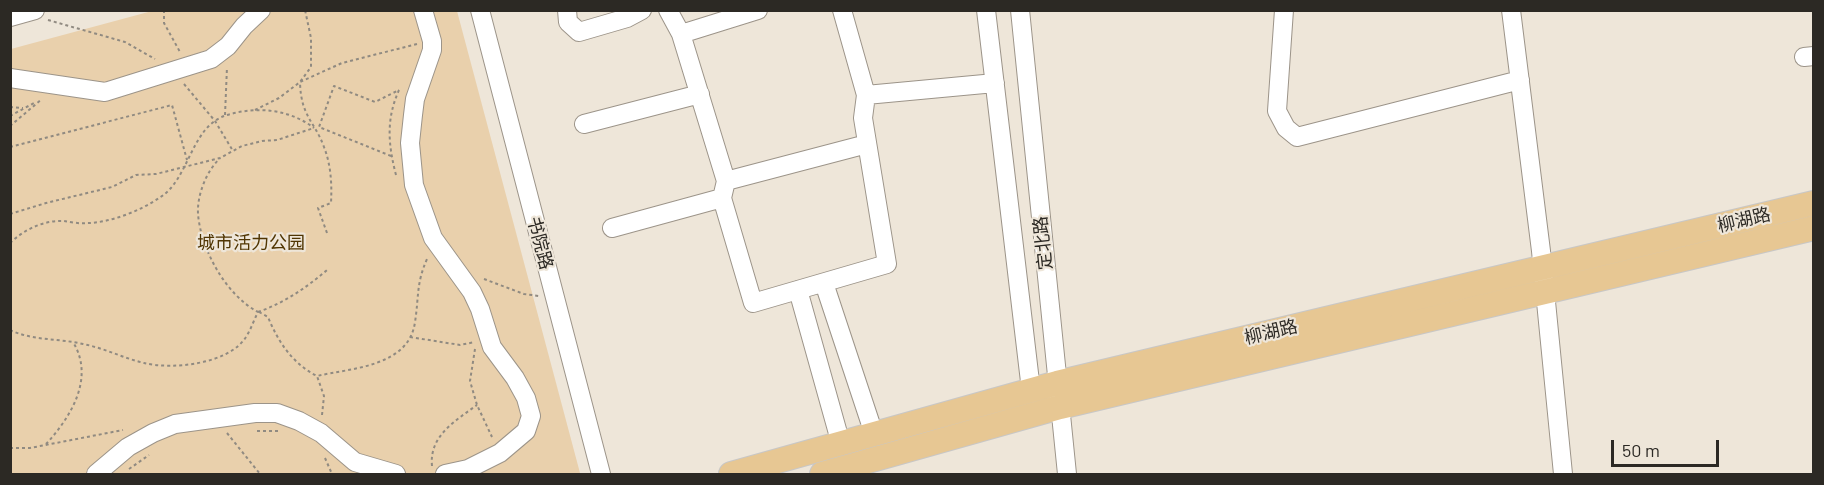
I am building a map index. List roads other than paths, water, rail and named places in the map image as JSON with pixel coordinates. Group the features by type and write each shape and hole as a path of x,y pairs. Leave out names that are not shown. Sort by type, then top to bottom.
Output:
{"main road":[{"name":"柳湖路","path":"731,474 1057,383 1814,203"},
{"name":"柳湖路","path":"822,474 1060,408 1814,228"}],"street":[{"path":"10,78 105,92 211,59 233,40 261,10"},
{"path":"423,10 432,41 432,50 415,99 410,143 414,185 433,238 459,271 476,300 482,340 492,347 515,378 526,398 531,416 526,431 501,453 468,469 438,472"},
{"name":"书院路","path":"480,10 601,474"},
{"path":"567,10 568,22 579,32 627,18 642,10"},
{"path":"668,10 681,34 700,94 753,303 887,264 862,118 866,95 842,10"},
{"path":"681,34 758,10"},
{"path":"986,10 1031,390"},
{"name":"定北路","path":"1020,10 1067,474"},
{"path":"1284,10 1277,111 1286,128 1297,137 1520,80"},
{"path":"1511,10 1543,268 1563,474"},
{"path":"866,95 995,83"},
{"path":"584,124 700,94"},
{"path":"612,228 724,189 867,144"},
{"path":"824,282 874,434"},
{"path":"798,290 841,444"},
{"path":"96,474 139,440 182,422 255,413 277,413 299,421 321,433 355,462 396,474"}],"park label":[{"name":"城市活力公园","path":"251,243"}]}
